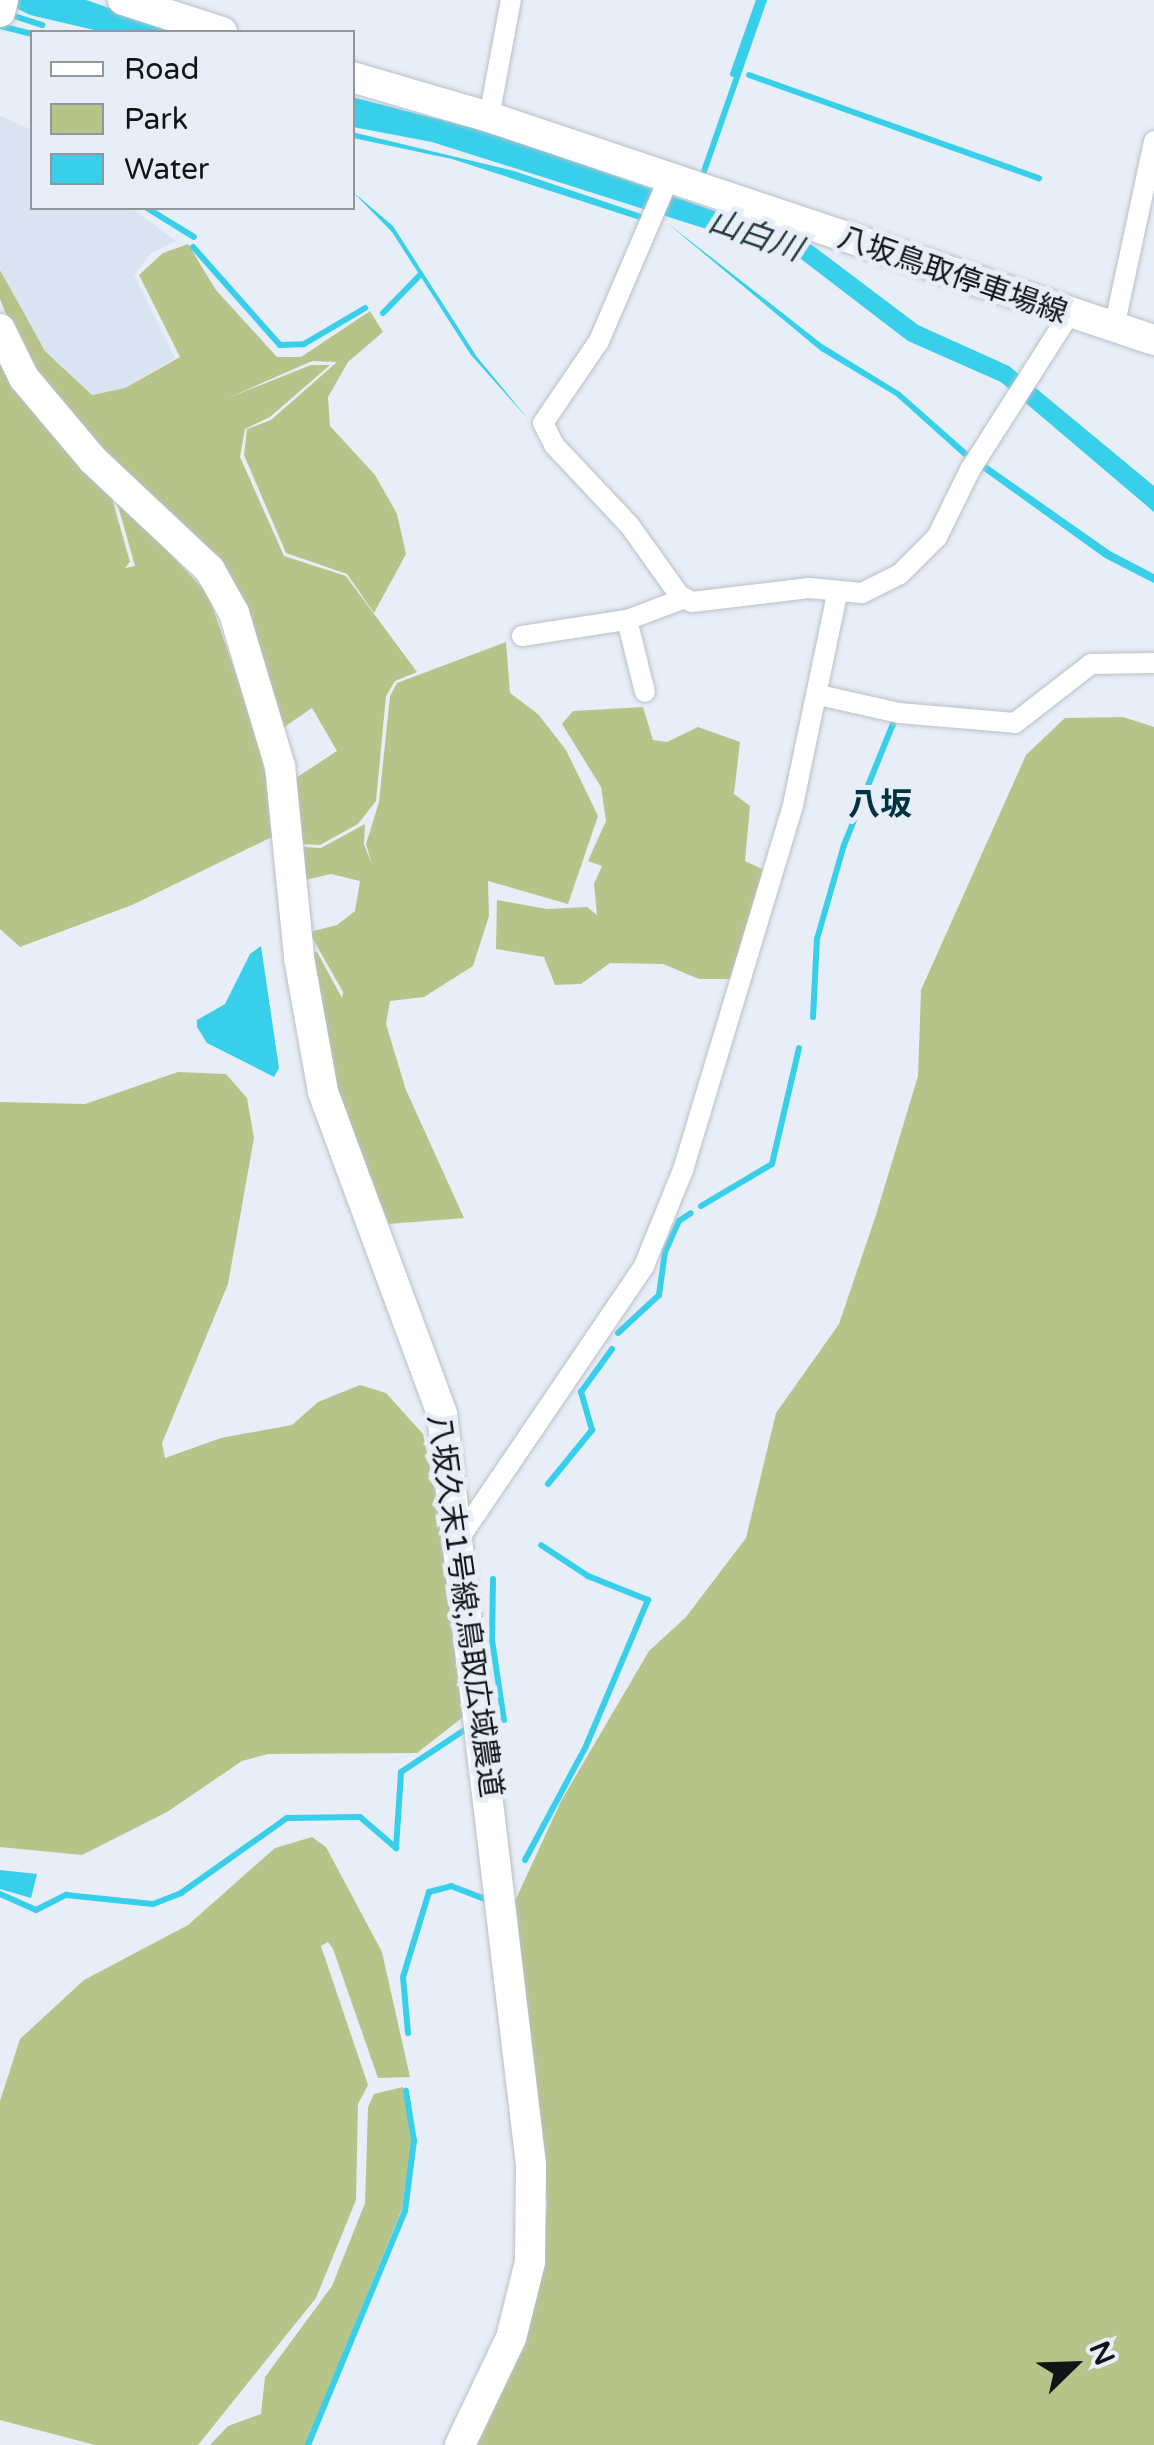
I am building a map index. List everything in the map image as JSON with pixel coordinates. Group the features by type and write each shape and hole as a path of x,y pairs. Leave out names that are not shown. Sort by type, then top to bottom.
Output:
{"street":[{"path":"122,0 216,30"},
{"path":"489,116 511,0"},
{"name":"八坂鳥取停車場線","path":"355,79 489,116 1068,316 1154,340"},
{"path":"1114,328 1154,141"},
{"path":"668,180 599,342 544,423 554,445 617,511 685,598"},
{"path":"522,636 627,620 685,598 809,588 836,595 882,586 924,553 1068,316"},
{"name":"八坂久末1号線;鳥取広域農道","path":"0,330 36,392 93,460 210,570 234,614 280,766 298,958 322,1092 442,1414 524,2072 532,2213 530,2262 511,2338 460,2445"},
{"path":"460,1537 644,1266 683,1170 793,804 819,696 836,595"},
{"path":"627,620 645,692"},
{"path":"819,696 899,713 1006,724 1027,717 1091,664 1154,663"}],"shaded area":[{"path":"0,116 30,129 30,210 134,210 176,241 151,253 134,275 175,358 125,388 92,395 45,350 16,304 0,268"}],"green space":[{"path":"188,244 216,290 277,357 301,357 370,311 383,332 348,362 328,397 330,426 375,475 397,514 406,554 374,613 347,574 286,553 244,455 247,429 271,420 337,362 312,361 228,398 311,365 330,365 270,417 245,429 240,457 284,556 346,576 417,672 395,681 386,696 376,801 358,824 320,845 303,844 291,781 337,751 312,708 280,730 261,654 127,475 67,414 18,346 0,299 0,270 45,351 92,395 125,388 180,357 139,275 163,253"},
{"path":"0,363 110,491 130,562 125,568 135,566 115,495 208,594 257,735 278,834 132,905 20,947 0,929"},
{"path":"506,642 510,693 538,714 566,750 598,816 568,904 488,881 489,916 473,966 424,997 390,1001 386,1024 406,1090 464,1218 389,1224 328,1077 310,952 317,952 342,998 343,992 309,932 337,925 355,911 360,881 331,874 305,880 303,847 321,848 365,824 364,844 372,865 366,844 379,802 390,696 397,683"},
{"path":"643,707 653,740 667,742 698,727 740,742 734,794 750,806 745,861 766,871 731,979 699,979 663,964 610,963 581,984 555,985 544,957 496,949 497,900 547,909 587,907 597,915 594,884 602,866 588,861 606,821 601,787 562,724 573,711"},
{"path":"1123,717 1154,727 1154,2445 474,2445 520,2348 540,2271 547,2205 515,1901 561,1801 649,1651 686,1617 746,1538 776,1413 839,1324 876,1215 918,1076 921,990 1026,755 1065,718"},
{"path":"178,1072 226,1074 247,1098 254,1138 228,1284 162,1443 165,1458 221,1438 292,1425 318,1402 360,1385 386,1393 423,1434 457,1599 467,1714 417,1753 268,1754 242,1761 167,1812 82,1855 0,1847 0,1102 85,1104"},
{"path":"312,1837 326,1847 382,1952 410,2077 378,2078 333,1949 328,1942 321,1946 368,2085 358,2104 356,2200 316,2298 198,2445 95,2445 0,2420 0,2101 20,2039 84,1980 188,1925 275,1848"},
{"path":"403,2087 412,2141 402,2209 306,2445 210,2445 228,2426 261,2414 265,2377 332,2286 365,2203 368,2107 374,2094"}],"water":[{"path":"0,0 86,0 173,30 94,30 30,15"},
{"name":"山白川","path":"355,98 492,133 812,245 918,325 1009,366 1154,486 1154,512 1001,382 908,341 801,259 432,142 355,127"},
{"path":"355,133 514,171 647,216 646,222 452,159 355,138"},
{"path":"355,194 393,226 477,357 529,420 471,355 392,232"},
{"path":"666,222 822,344 900,392 969,453 964,457 896,396 821,351"},
{"path":"986,464 1110,551 1154,574 1154,583 1105,558 981,469"},
{"path":"261,946 279,1068 274,1077 207,1043 197,1027 197,1020 225,1004 250,954"},
{"path":"0,1870 37,1874 31,1898 0,1889"}],"waterway":[{"path":"733,74 759,0"},
{"path":"702,177 764,0"},
{"path":"11,15 42,25"},
{"path":"0,26 30,34"},
{"path":"749,75 1039,178"},
{"path":"150,210 194,237"},
{"path":"193,247 280,345 304,344 365,308"},
{"path":"383,313 419,276"},
{"path":"813,1017 817,939 844,845 894,721"},
{"path":"701,1206 772,1164 799,1048"},
{"path":"618,1333 659,1295 665,1252 679,1221 691,1213"},
{"path":"548,1484 592,1430 581,1392 612,1349"},
{"path":"525,1860 586,1746 648,1600 588,1576 541,1545"},
{"path":"493,1579 492,1640 504,1720"},
{"path":"0,1894 36,1910 66,1895 153,1904 181,1893 287,1818 360,1817 396,1848 401,1772 466,1729"},
{"path":"408,2033 403,1977 429,1892 451,1886 485,1899"},
{"path":"308,2445 405,2211 414,2141 406,2091"}],"district":[{"name":"八坂","path":"880,805"}]}
